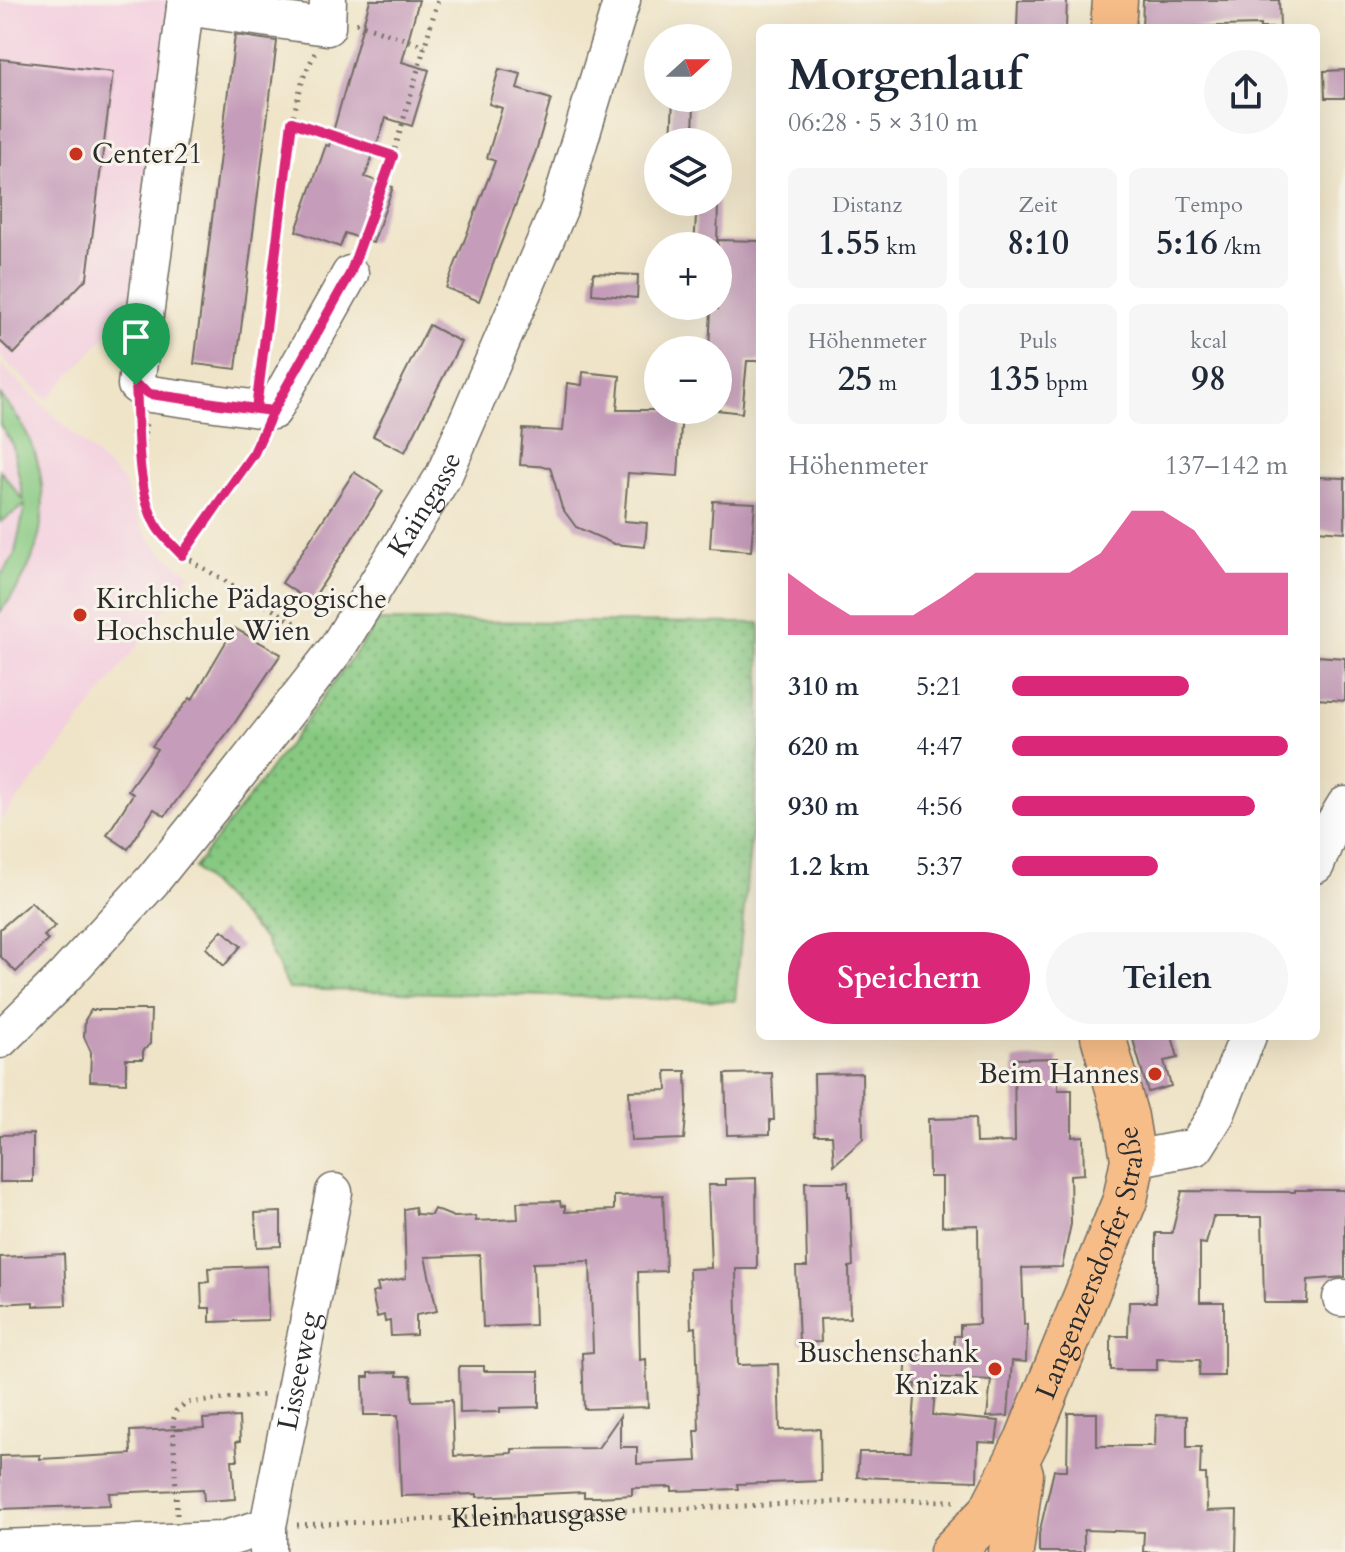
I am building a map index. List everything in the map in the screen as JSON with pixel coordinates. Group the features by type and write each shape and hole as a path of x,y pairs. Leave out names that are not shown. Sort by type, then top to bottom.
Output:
{"main road":[{"path":"1113,24 1115,0"},
{"name":"Langenzersdorfer Straße","path":"956,1551 990,1513 1027,1440 1125,1200 1133,1159 1126,1117 1104,1040"},
{"name":"Langenzersdorfer Straße","path":"1011,1552 1027,1440"}],"street":[{"name":"Kaingasse","path":"0,1040 63,978 152,881 337,648 444,475 559,209 622,0"},
{"path":"328,14 186,3 136,385 150,394 265,410 350,274"},
{"path":"1320,855 1345,805"},
{"path":"1133,1159 1196,1147 1216,1115 1246,1040"},
{"name":"Lisseeweg","path":"268,1539 334,1192"},
{"path":"0,1548 268,1539"}],"path":[{"path":"350,274 393,156 438,0"},
{"path":"182,555 254,453 265,410 292,122 303,78 328,14 425,46"},
{"path":"292,122 393,156"},
{"path":"136,385 141,466 147,503 157,529 182,555 337,648"},
{"path":"179,1541 173,1421 176,1411 186,1403 295,1392"},
{"name":"Kleinhausgasse","path":"268,1539 883,1500 964,1501"}],"shaded area":[{"name":"Center21","path":"0,0 173,0 132,308 47,400 0,356"},
{"name":"Kirchliche Pädagogische Hochschule Wien","path":"0,364 124,482 147,536 161,552 191,575 0,821"}],"green space":[{"path":"0,395 19,420 33,447 43,503 40,531 32,559 0,612 0,576 14,557 25,505 0,522 0,470 24,501 12,443 0,425"},
{"path":"379,621 756,623 756,786 735,1001 288,989 265,940 194,868"}],"building":[{"path":"370,0 419,0 402,62 429,70 412,126 386,118 365,177 393,187 373,243 345,233 340,247 296,231 326,145 329,146"},
{"path":"1018,0 1067,0 1066,24 1017,24"},
{"path":"1143,0 1279,0 1280,24 1142,24"},
{"path":"235,35 277,41 236,369 194,364"},
{"path":"0,59 113,72 87,278 14,354 0,341"},
{"path":"499,69 521,74 517,89 551,99 536,151 479,301 446,288 495,161 487,158 502,108 489,104"},
{"path":"1345,70 1345,98 1325,98 1324,71"},
{"path":"672,112 694,112 693,128 672,128"},
{"path":"696,216 718,216 717,232 695,232"},
{"path":"732,240 756,241 756,361 747,361 742,413 732,412 732,336 710,336 710,320 732,320"},
{"path":"593,273 638,275 637,298 592,294"},
{"path":"429,325 461,342 405,452 373,436"},
{"path":"583,372 620,376 617,410 644,410 644,424 681,424 678,476 628,473 624,521 647,523 645,547 614,544 576,527 562,508 550,467 520,465 523,429 563,431 567,383 582,385"},
{"path":"354,472 383,491 311,602 282,583"},
{"path":"1320,477 1345,478 1345,532 1320,530"},
{"path":"713,501 755,503 751,551 710,548"},
{"path":"234,628 281,654 236,721 165,816 154,809 128,849 107,835 133,794 128,790 157,749 152,746 190,698 192,700"},
{"path":"1320,656 1345,658 1345,701 1320,699"},
{"path":"31,902 55,926 44,936 48,940 16,972 0,956 0,929"},
{"path":"222,930 241,946 224,966 206,948"},
{"path":"91,1010 151,1010 150,1044 143,1051 143,1059 126,1059 126,1083 90,1081 91,1052 84,1037 85,1020"},
{"name":"Beim Hannes","path":"1133,1040 1173,1040 1178,1058 1164,1061 1171,1086 1148,1092"},
{"path":"1058,1058 1058,1090 1072,1090 1072,1137 1083,1136 1084,1174 1070,1175 1071,1224 1062,1267 1022,1268 1024,1325 1027,1324 1026,1362 1012,1361 1008,1416 987,1417 991,1380 936,1377 933,1415 999,1421 996,1443 978,1442 977,1481 857,1477 859,1452 911,1452 916,1384 905,1384 907,1352 955,1355 954,1336 960,1336 960,1325 979,1324 978,1225 942,1226 942,1177 929,1177 928,1119 975,1118 976,1143 1015,1142 1014,1059"},
{"path":"666,1071 686,1071 684,1139 631,1141 629,1091 667,1090"},
{"path":"772,1073 774,1120 770,1120 770,1134 727,1135 725,1074"},
{"path":"862,1073 863,1139 834,1165 832,1135 815,1135 814,1074"},
{"path":"33,1134 33,1182 0,1182 0,1135"},
{"path":"756,1178 757,1269 736,1269 738,1365 778,1364 780,1430 820,1429 821,1481 737,1484 738,1489 672,1491 672,1487 632,1488 632,1495 598,1497 584,1497 584,1492 477,1497 477,1494 401,1496 398,1415 364,1415 363,1377 369,1377 369,1373 397,1372 397,1376 411,1376 412,1401 452,1400 454,1456 512,1453 512,1449 598,1448 620,1416 620,1447 637,1447 637,1464 697,1461 696,1327 691,1328 689,1269 711,1268 708,1185 726,1185 726,1179"},
{"path":"805,1182 848,1182 853,1266 849,1267 850,1318 820,1319 821,1342 799,1343 796,1267 807,1267"},
{"path":"1345,1190 1345,1277 1308,1280 1307,1303 1264,1303 1262,1217 1213,1217 1206,1244 1200,1243 1200,1302 1224,1302 1224,1376 1199,1376 1200,1360 1157,1359 1157,1370 1111,1370 1111,1336 1128,1336 1129,1302 1156,1302 1156,1233 1172,1233 1182,1191"},
{"path":"663,1195 666,1271 638,1272 640,1360 646,1359 648,1407 584,1409 582,1353 593,1352 590,1261 533,1263 535,1325 483,1327 480,1255 425,1257 437,1311 416,1315 416,1335 391,1336 390,1321 385,1322 384,1315 377,1317 372,1293 379,1291 377,1284 406,1278 404,1209 415,1207 416,1214 431,1215 434,1209 454,1217 476,1216 476,1221 518,1219 517,1202 560,1201 561,1206 565,1206 565,1212 614,1210 614,1196"},
{"path":"281,1212 281,1246 257,1247 255,1213"},
{"path":"64,1254 66,1305 33,1306 33,1302 0,1304 0,1257"},
{"path":"267,1266 268,1320 210,1322 210,1308 202,1308 201,1283 209,1282 208,1268"},
{"path":"459,1366 484,1366 484,1371 539,1371 539,1407 460,1413"},
{"path":"1068,1413 1097,1413 1097,1446 1155,1446 1156,1415 1187,1416 1187,1447 1201,1447 1200,1474 1206,1474 1207,1511 1237,1510 1236,1552 1143,1552 1144,1532 1084,1530 1084,1552 1039,1552 1039,1534 1054,1470 1067,1470"},
{"path":"239,1417 240,1441 236,1442 238,1460 232,1460 235,1499 204,1501 203,1489 109,1493 110,1505 0,1509 0,1456 40,1455 40,1459 131,1454 130,1431 204,1428 203,1419"}],"place":[{"name":"Center21","path":"76,154"},
{"name":"Kirchliche Pädagogische Hochschule Wien","path":"80,615"},
{"name":"Beim Hannes","path":"1155,1074"},
{"name":"Buschenschank Knizak","path":"995,1369"}],"route":[{"path":"136,385 141,466 147,503 157,529 182,555 254,453 273,411 256,409 292,122 393,156 350,274 273,411 256,409 150,394 136,385"}]}
